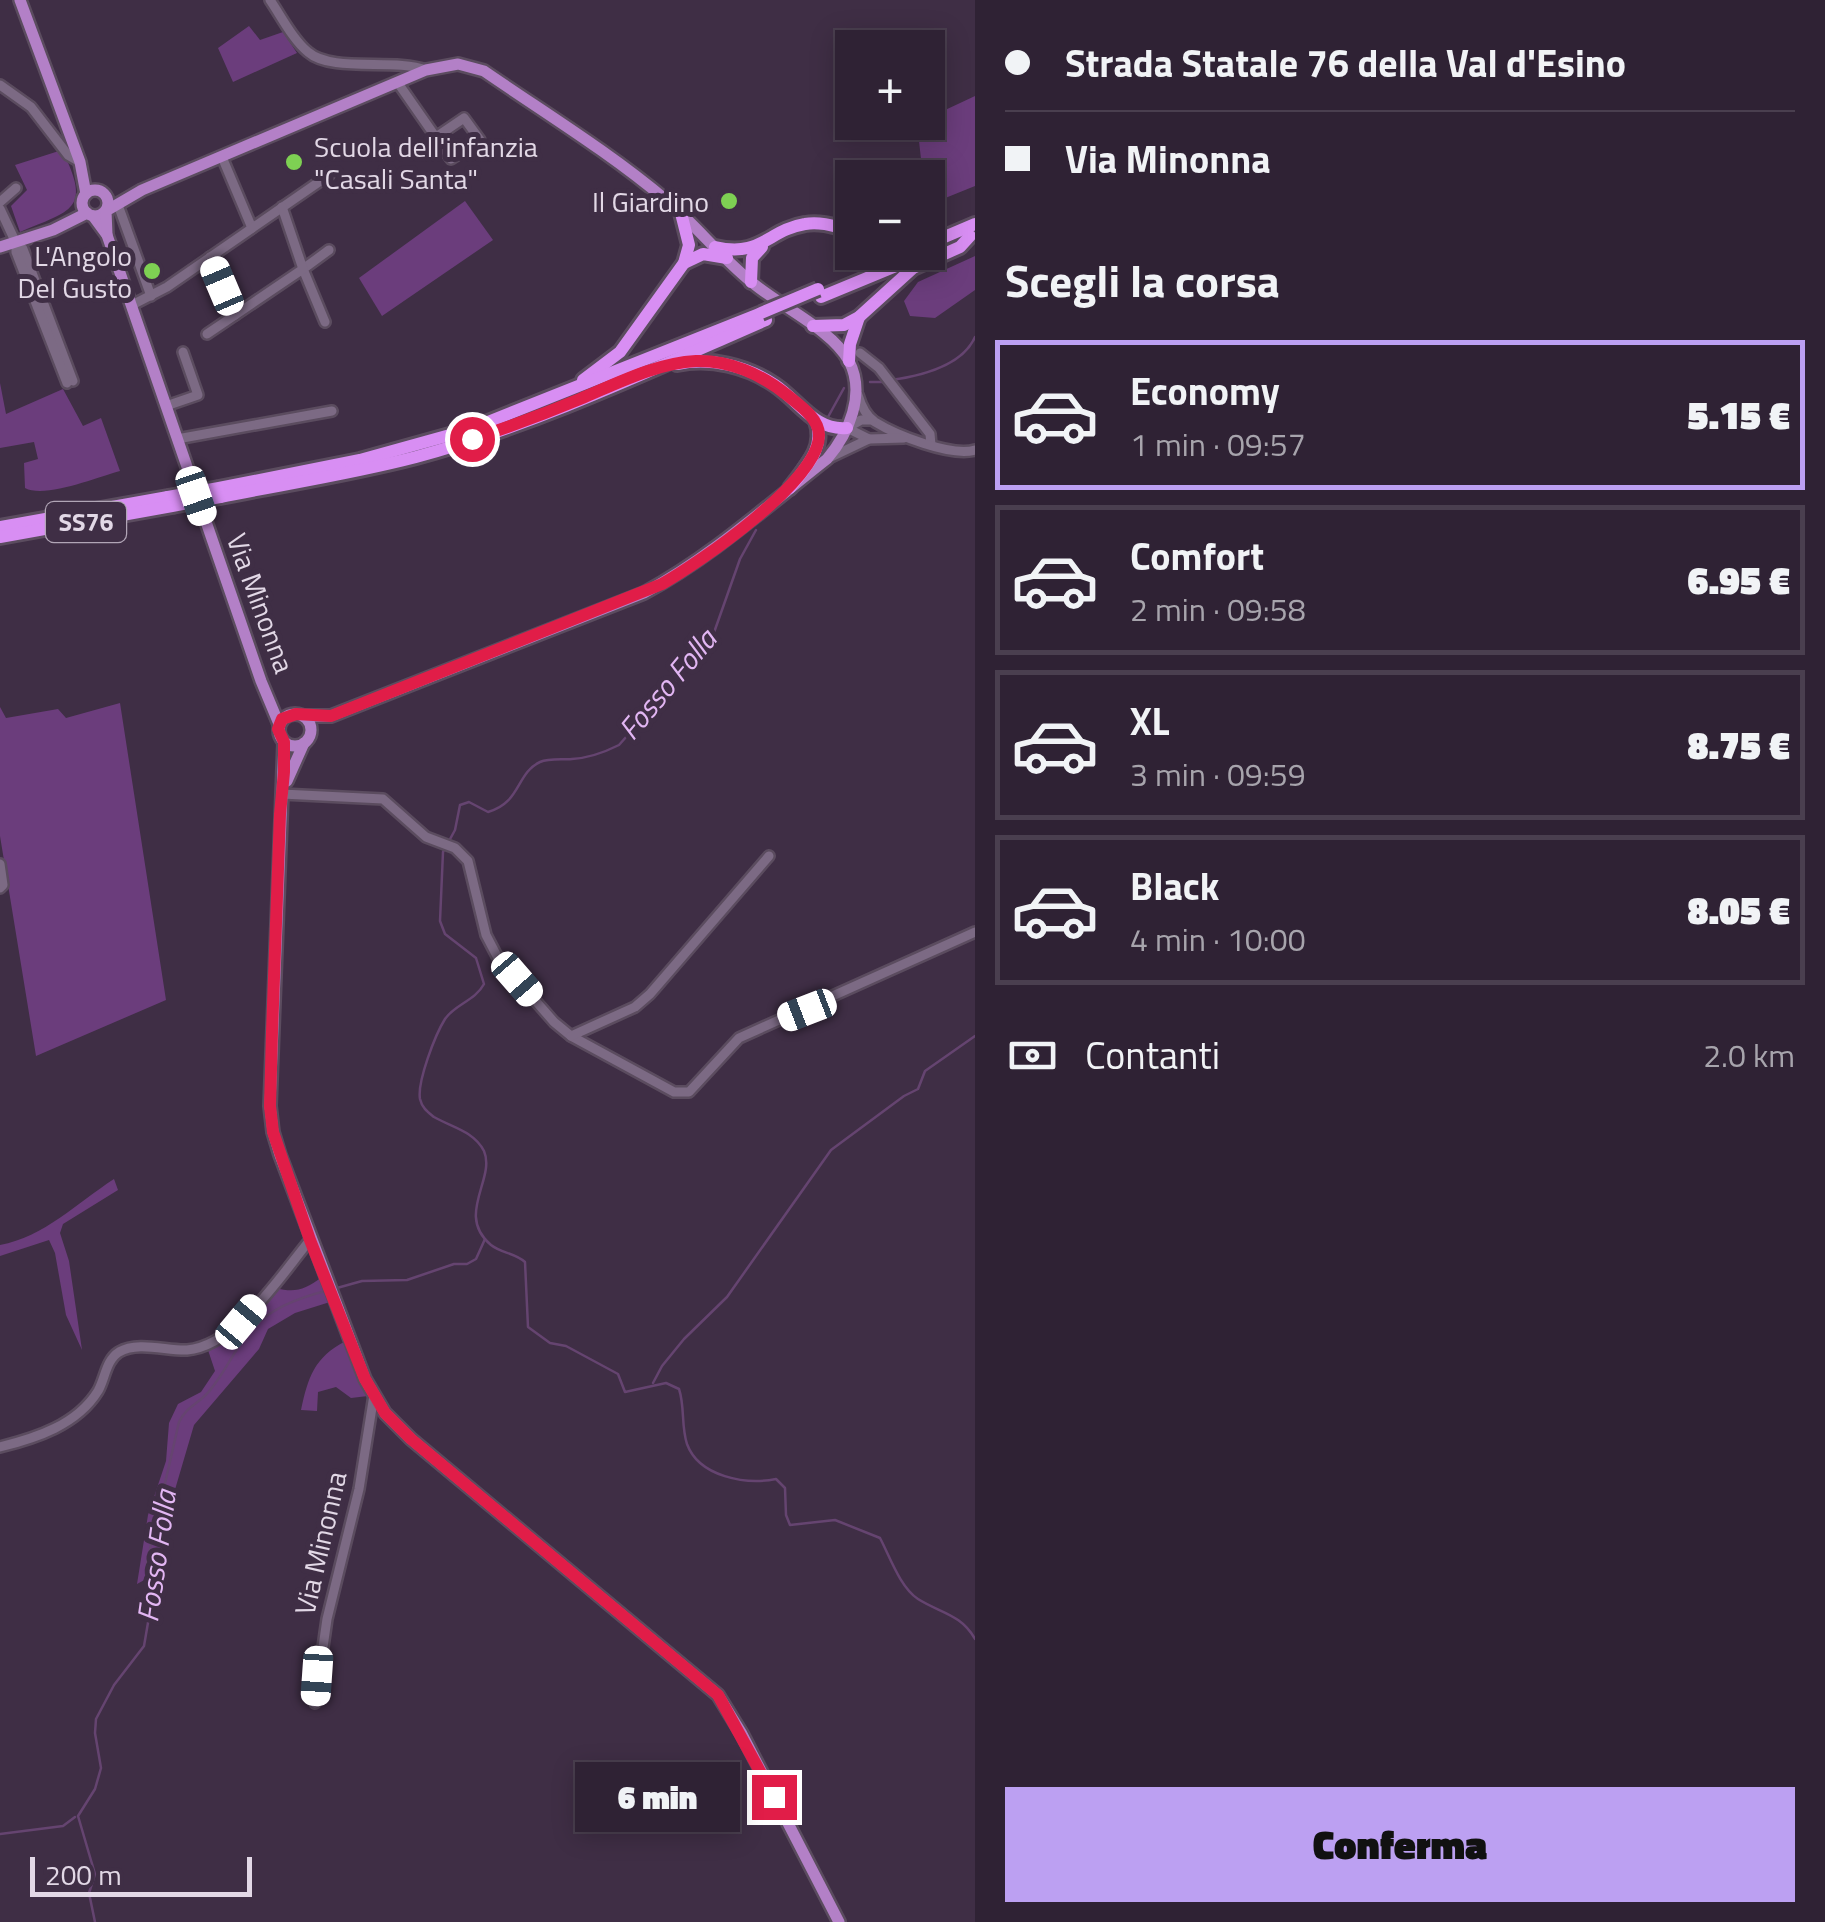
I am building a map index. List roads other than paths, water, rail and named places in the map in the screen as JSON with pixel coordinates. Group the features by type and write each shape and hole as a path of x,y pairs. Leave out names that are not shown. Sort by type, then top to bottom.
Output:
{"highway":[{"path":"468,430 554,395 607,364 630,340 684,263 688,245 681,213"},
{"path":"715,246 730,250 768,242 810,223 835,228"},
{"path":"945,234 972,230"},
{"path":"945,239 972,230"},
{"path":"814,326 844,325 859,317 914,268 960,247 972,230"},
{"name":"SS76","path":"0,537 417,456 532,419 972,230"},
{"path":"752,282 752,258 768,242"},
{"path":"684,263 702,254 727,258"},
{"name":"SS76","path":"820,293 868,270"},
{"name":"SS76","path":"220,492 468,430 764,317"},
{"path":"854,357 850,344 859,317"},
{"path":"650,370 691,361 718,362 747,370 774,384 816,422 847,428"},
{"path":"790,488 818,447 820,432 816,422"},
{"name":"SS76","path":"0,527 170,502"}],"main road":[{"name":"Via Minonna","path":"20,0 97,203 261,681 280,724"},
{"path":"97,203 142,190 426,70 458,64 484,71 641,180 752,282 854,357 855,404 847,428 827,459 710,553 644,593 331,716 298,715 280,724 279,734 284,742 270,1106 273,1132 310,1240 385,1413 411,1439 718,1695 839,1922"},
{"path":"0,247 54,230 97,203 142,190"},
{"name":"Via Minonna","path":"272,702 298,715"},
{"path":"282,794 311,728 298,715"},
{"path":"284,742 294,746 307,740 331,716"}],"street":[{"path":"270,0 312,56 326,61 410,64 426,70"},
{"path":"398,82 436,137 452,159 480,140 464,118 436,137"},
{"path":"0,84 31,107 68,155 80,162"},
{"path":"222,157 252,228"},
{"path":"132,305 210,257 329,174"},
{"path":"16,188 0,206 70,382"},
{"path":"97,203 151,296"},
{"path":"282,207 325,322"},
{"path":"207,334 329,250"},
{"path":"210,257 235,314"},
{"path":"166,406 198,396 183,352"},
{"path":"854,357 883,374 930,434 931,444"},
{"path":"855,388 872,420"},
{"path":"177,439 332,411"},
{"path":"847,428 861,420 872,420 910,438 965,452 975,450"},
{"path":"847,428 869,439"},
{"path":"827,459 869,439 910,438"},
{"path":"290,772 303,794"},
{"path":"282,794 383,799 426,836 461,852 468,861 486,936 498,958 554,1022 572,1036 683,1094 739,1038 975,932"},
{"path":"572,1036 635,1008 769,856"},
{"path":"0,864 0,888"},
{"path":"0,1446 54,1430 77,1414 97,1392 113,1357 121,1350 190,1350 225,1336 310,1240"},
{"name":"Via Minonna","path":"315,1703 327,1619 359,1489 374,1395"}],"waterway":[{"name":"Fosso Folla","path":"891,380 950,362 975,337"},
{"name":"Fosso Folla","path":"870,382 883,382"},
{"path":"828,417 844,388"},
{"path":"794,471 810,447"},
{"name":"Fosso Folla","path":"756,530 740,559 711,641 619,745 585,757 540,762 526,773 513,795 499,808 488,812 469,802 460,805 455,830 443,852 440,921 445,934 476,958 484,984 445,1019 428,1059 420,1099 434,1117 468,1134 484,1151 485,1173 476,1222 491,1245 525,1262 528,1327 550,1343 566,1346 618,1374 625,1392 666,1383 679,1389 687,1444 702,1464 738,1479 776,1479 785,1488 790,1525 835,1520 880,1538 912,1594 957,1619 975,1639"},
{"path":"653,1383 684,1339 727,1297 831,1150 918,1089 925,1071 975,1036"},
{"name":"Fosso Folla","path":"337,1288 362,1281 407,1280 454,1264 467,1264 476,1259 485,1239"},
{"name":"Fosso Folla","path":"95,1922 89,1893 95,1874 78,1816 95,1789 101,1768 96,1719 114,1685 144,1646 150,1611 147,1562 179,1422 211,1389 246,1336 263,1319 294,1301 329,1290"},
{"path":"0,1834 63,1826 75,1817"}],"place":[{"name":"Scuola dell'infanzia \"Casali Santa\"","path":"294,162"},
{"name":"Il Giardino","path":"729,201"},
{"name":"L'Angolo Del Gusto","path":"152,271"}]}
